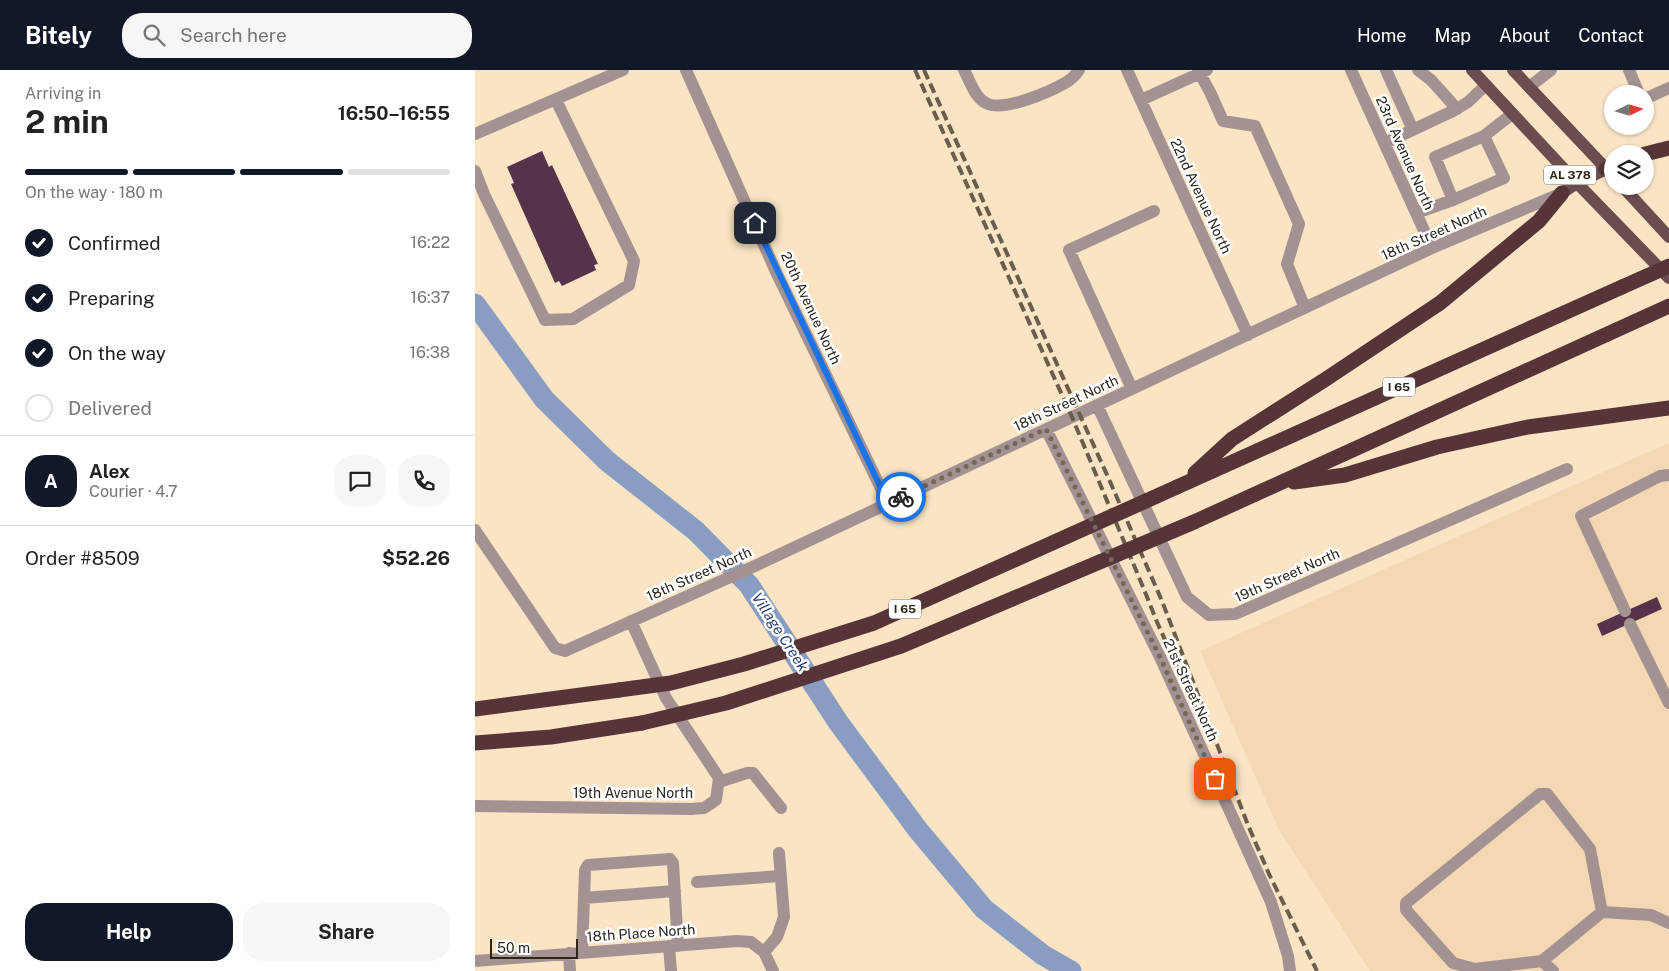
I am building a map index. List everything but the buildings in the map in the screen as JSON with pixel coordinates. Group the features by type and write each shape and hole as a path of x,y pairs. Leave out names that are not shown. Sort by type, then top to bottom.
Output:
{"highway":[{"path":"1654,152 1669,148"},
{"path":"1182,484 1233,438 1334,374 1440,303 1539,221 1563,193"},
{"name":"I 65","path":"475,708 671,683 744,664 874,623 1669,266"},
{"name":"I 65","path":"475,743 551,737 642,723 735,700 901,646 1194,522 1669,306"},
{"path":"1280,483 1345,475 1437,447 1528,427 1669,408"}],"main road":[{"name":"AL 378","path":"1473,70 1577,183 1669,278"},
{"name":"AL 378","path":"1513,70 1604,164"},
{"name":"18th Street North","path":"1563,193 1577,183 1604,172"},
{"path":"1630,195 1669,237"}],"street":[{"path":"475,134 623,70"},
{"name":"20th Avenue North","path":"686,70 777,274 888,503"},
{"path":"964,70 980,99 989,105 1007,106 1065,83 1074,77 1079,70"},
{"name":"22nd Avenue North","path":"1127,70 1248,335"},
{"path":"1387,70 1413,130"},
{"path":"1418,70 1431,80 1457,108"},
{"path":"1529,88 1551,70"},
{"path":"1629,70 1635,85"},
{"path":"1141,100 1201,71 1223,121 1255,126 1299,224 1287,264 1305,308"},
{"name":"23rd Avenue North","path":"1356,72 1385,144 1433,248"},
{"path":"1385,144 1468,102 1486,85"},
{"path":"1654,95 1669,88"},
{"path":"475,171 484,194 545,320 573,319 629,285 634,261 556,100"},
{"path":"1453,200 1435,157 1484,136 1512,114"},
{"path":"1416,213 1453,200 1504,178 1484,136"},
{"name":"18th Street North","path":"475,530 555,648 565,651 757,565 1433,248 1563,193"},
{"path":"1132,389 1069,250 1155,211"},
{"name":"19th Street North","path":"1097,405 1187,598 1209,614 1235,614 1567,469"},
{"name":"21st Street North","path":"1046,429 1160,657 1271,902 1288,956 1290,971"},
{"path":"1625,611 1581,516 1660,476 1669,475"},
{"path":"631,621 666,698 719,778 719,782 747,773 753,773 781,808"},
{"path":"1630,624 1669,704"},
{"name":"19th Avenue North","path":"475,806 704,808 716,800 719,782"},
{"path":"1601,912 1589,849 1547,794 1540,794 1406,903 1406,910 1453,963 1475,969 1542,961 1601,912 1651,915 1669,923"},
{"path":"773,971 764,952 777,937 784,917 779,853"},
{"path":"582,952 585,870 588,865 670,859 673,863 675,891 671,971"},
{"path":"697,882 781,876"},
{"path":"584,898 675,891"},
{"name":"18th Place North","path":"475,961 744,941 751,942 764,952"},
{"path":"569,953 569,971"},
{"path":"1542,961 1553,971"}],"shaded area":[{"path":"1669,443 1669,971 1370,971 1279,830 1200,651"}],"waterway":[{"name":"Village Creek","path":"475,304 544,399 607,461 696,531 749,585 838,722 918,830 984,909 1043,955 1071,971"}],"railway":[{"path":"915,70 1072,417 1157,622 1204,727"},
{"path":"924,70 1108,477 1162,601 1248,825 1269,874 1317,971"}],"way so far":[{"path":"901,497 1046,429 1160,657 1215,779"}],"route":[{"path":"755,223 777,274 888,503 901,497"}]}
